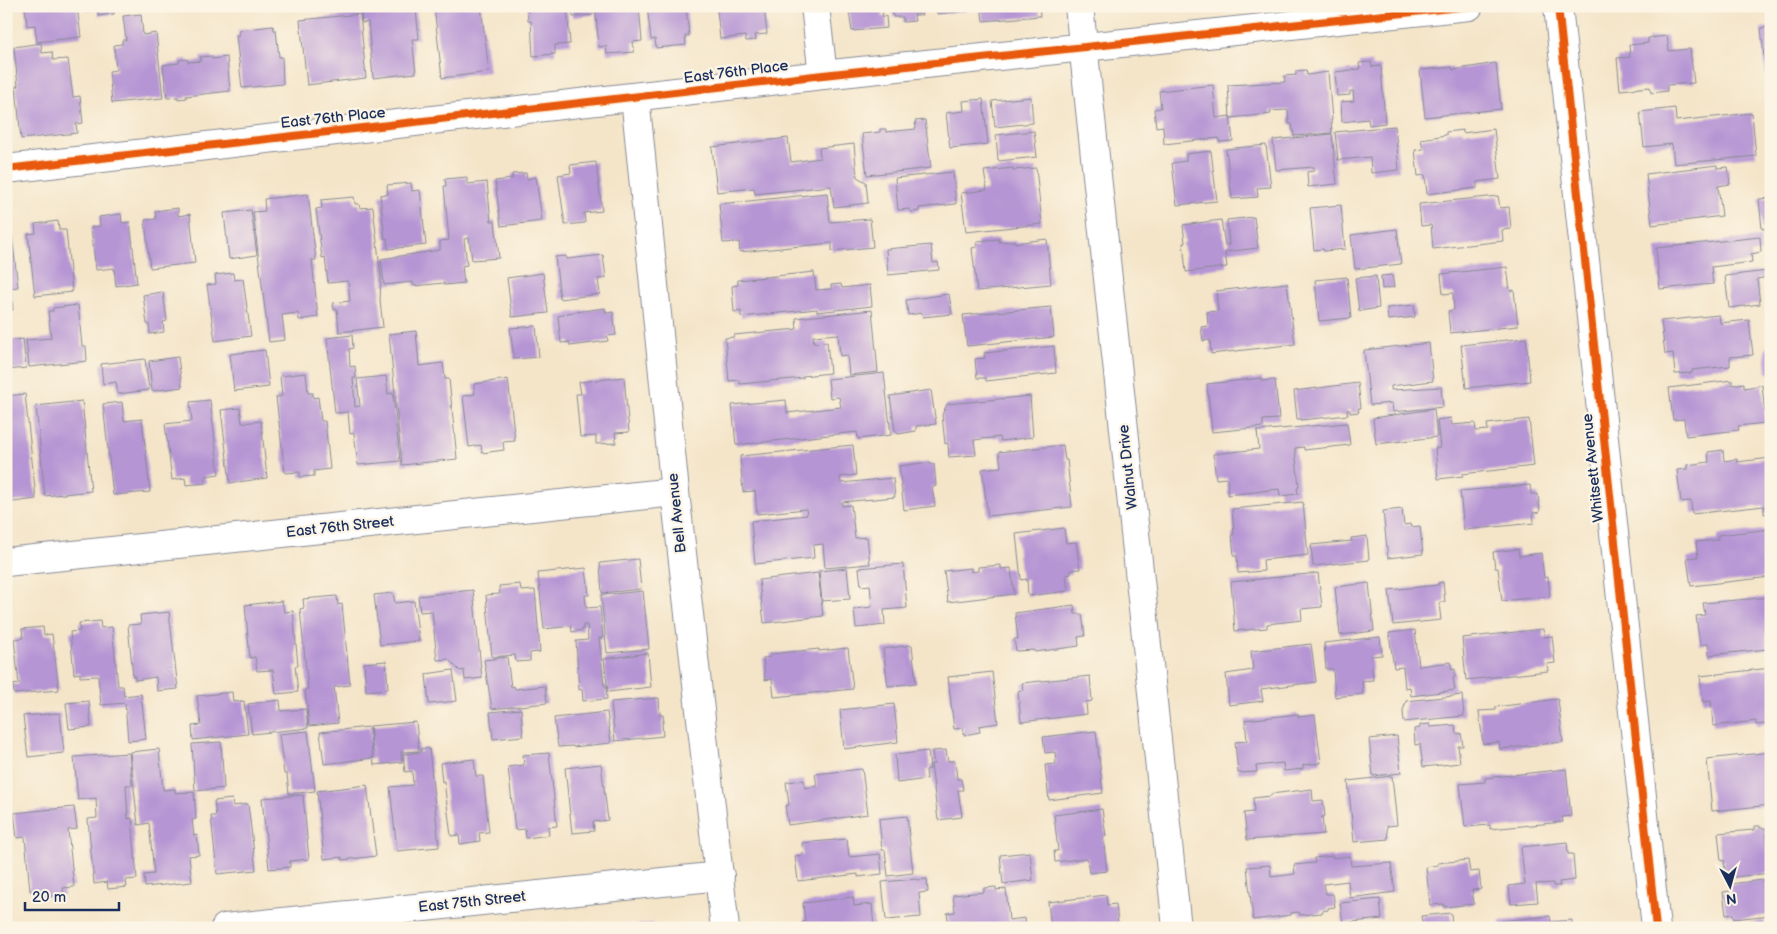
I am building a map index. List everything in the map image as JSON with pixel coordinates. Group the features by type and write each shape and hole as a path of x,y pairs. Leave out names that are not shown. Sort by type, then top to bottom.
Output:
{"street":[{"path":"815,6 823,76"},
{"name":"Walnut Drive","path":"1079,6 1177,928"},
{"name":"East 76th Place","path":"6,169 823,76 1469,6"},
{"name":"Whitsett Avenue","path":"1558,6 1656,928"},
{"name":"Bell Avenue","path":"635,97 674,492 725,928"},
{"name":"East 76th Street","path":"6,562 674,492"},
{"name":"East 75th Street","path":"225,928 720,876"}],"building":[{"path":"25,6 77,6 81,37 37,42 35,25 27,26"},
{"path":"86,6 114,6 114,14 98,16 98,9 87,11"},
{"path":"434,6 481,6 489,72 442,78"},
{"path":"527,6 567,6 570,44 555,45 555,54 533,56 531,21 528,21"},
{"path":"572,6 592,6 593,15 573,17"},
{"path":"595,6 639,6 642,41 633,42 634,52 607,54 606,46 599,47"},
{"path":"647,6 686,6 689,36 685,36 686,45 656,48 655,39 651,40"},
{"path":"726,6 764,6 767,34 755,35 756,40 746,41 745,36 720,39 717,9 726,8"},
{"path":"848,6 882,6 883,17 886,16 887,28 852,31"},
{"path":"892,6 921,6 922,15 914,15 915,21 903,22 903,17 893,17"},
{"path":"936,6 966,6 967,11 937,14"},
{"path":"981,6 1039,6 1040,16 983,21"},
{"path":"405,7 406,11 416,10 419,39 412,39 416,73 373,78 368,22 362,23 361,11"},
{"path":"141,14 143,35 156,33 163,98 112,103 109,71 116,70 114,45 122,44 122,40 126,40 123,16"},
{"path":"360,14 366,78 307,85 300,20"},
{"path":"273,26 274,30 276,30 279,57 282,57 283,84 242,88 236,35 239,35 238,30"},
{"path":"1771,27 1771,75 1766,76 1761,28"},
{"path":"1667,36 1669,51 1690,49 1694,83 1667,85 1667,91 1651,93 1650,87 1620,90 1617,58 1630,57 1629,45 1648,43 1648,38"},
{"path":"41,43 42,53 52,52 53,60 68,59 73,97 80,96 83,123 76,124 77,133 21,139 14,47"},
{"path":"212,56 212,59 227,57 230,91 186,96 187,98 178,99 178,97 167,98 163,65 179,63 179,60 187,59 188,62 201,61 200,57"},
{"path":"1371,62 1372,67 1381,66 1385,123 1369,125 1368,119 1342,122 1341,102 1354,101 1353,91 1350,91 1350,95 1337,96 1335,72 1360,69 1359,63"},
{"path":"1496,63 1501,109 1425,117 1420,70 1452,67 1453,70"},
{"path":"1306,70 1307,75 1328,72 1332,133 1294,136 1292,124 1289,124 1288,110 1270,111 1271,114 1230,118 1228,85 1285,82 1284,76 1296,75 1296,71"},
{"path":"1213,85 1216,118 1230,116 1233,141 1219,142 1219,138 1164,144 1163,126 1156,127 1154,109 1161,108 1159,91"},
{"path":"1031,97 1033,123 995,127 992,101"},
{"path":"983,99 988,144 950,148 946,113 964,111 963,101"},
{"path":"1675,108 1676,121 1752,113 1756,156 1674,164 1672,144 1644,147 1640,112"},
{"path":"925,120 931,168 867,175 862,134 880,132 880,129 886,129 886,132 916,129 915,121"},
{"path":"1395,126 1399,170 1371,173 1370,157 1338,160 1335,132"},
{"path":"1494,129 1500,179 1477,182 1477,188 1427,194 1425,175 1418,176 1415,150 1423,149 1421,139 1446,135 1446,132 1463,130 1463,133"},
{"path":"1034,131 1037,157 998,161 996,135"},
{"path":"1332,134 1337,184 1308,187 1307,172 1314,171 1314,167 1276,170 1273,140"},
{"path":"788,138 791,162 820,158 819,148 854,144 857,177 866,182 868,203 834,207 831,186 755,194 754,188 717,192 712,147"},
{"path":"1266,145 1271,187 1257,188 1258,197 1232,199 1226,149"},
{"path":"1211,151 1217,201 1177,205 1172,163 1186,161 1186,154"},
{"path":"596,162 602,211 584,213 585,223 565,225 558,175 571,173 570,165"},
{"path":"1717,165 1717,168 1728,167 1730,184 1718,186 1722,216 1652,225 1646,174"},
{"path":"1013,168 1013,170 1036,168 1042,224 966,232 961,193 987,190 984,171"},
{"path":"953,172 956,204 919,208 919,211 911,212 910,209 898,210 895,178"},
{"path":"526,173 527,179 536,177 542,221 501,226 495,181 512,179 512,174"},
{"path":"467,177 467,184 487,182 491,221 495,221 499,258 472,260 469,238 464,239 467,265 462,266 464,283 414,286 413,282 384,285 381,259 440,250 440,241 449,240 445,179"},
{"path":"411,183 412,191 420,190 426,245 388,249 387,238 385,239 380,195 388,194 387,185"},
{"path":"827,193 830,222 870,219 873,247 832,251 832,243 740,252 739,242 723,243 719,204"},
{"path":"308,194 316,260 312,260 318,317 299,320 298,313 282,315 285,340 269,342 253,212 265,211 264,199"},
{"path":"1498,196 1500,208 1509,207 1511,229 1502,230 1503,241 1433,249 1431,225 1421,226 1419,204"},
{"path":"354,197 355,204 359,204 360,208 373,207 381,277 380,301 383,327 339,332 337,309 334,310 333,303 350,301 348,281 328,283 325,257 322,258 316,209 322,208 321,200"},
{"path":"1771,198 1771,228 1762,229 1759,199"},
{"path":"1341,205 1345,249 1314,250 1310,208"},
{"path":"178,208 178,216 190,214 195,263 150,268 145,220 156,219 155,211"},
{"path":"251,210 257,255 229,259 224,213"},
{"path":"121,214 122,223 130,222 137,283 116,286 114,268 96,270 91,227 100,226 99,217"},
{"path":"1254,217 1258,248 1225,252 1227,267 1186,272 1183,225 1221,220 1225,245 1229,245 1227,220"},
{"path":"58,221 59,230 66,230 72,292 35,296 28,234 36,233 35,224"},
{"path":"1397,229 1401,264 1355,269 1351,235"},
{"path":"6,235 12,235 18,287 10,288 13,310 6,310"},
{"path":"1760,237 1761,252 1751,254 1752,262 1711,267 1713,284 1660,289 1656,248"},
{"path":"999,239 999,242 1015,241 1015,243 1047,239 1051,284 977,291 972,248 977,247 977,241"},
{"path":"931,245 933,263 938,262 939,270 888,275 886,249"},
{"path":"603,255 606,278 598,279 600,294 560,299 555,257 566,256 567,259"},
{"path":"1507,267 1510,291 1514,290 1518,326 1450,333 1448,311 1454,310 1453,293 1443,294 1441,274"},
{"path":"1767,271 1768,277 1757,279 1760,304 1729,308 1725,276"},
{"path":"814,272 816,290 831,289 831,285 841,284 842,288 870,285 872,306 817,312 817,309 741,317 741,311 734,312 732,286 738,285 738,280"},
{"path":"233,273 234,280 243,279 251,336 215,341 207,285 216,284 215,275"},
{"path":"543,273 548,313 512,317 507,278"},
{"path":"1392,275 1394,287 1382,289 1381,276"},
{"path":"1376,276 1379,308 1359,311 1355,278"},
{"path":"1347,277 1351,318 1319,321 1315,280"},
{"path":"1287,283 1295,344 1211,354 1210,340 1203,341 1201,327 1208,326 1207,312 1218,311 1216,291"},
{"path":"163,292 167,321 163,322 164,332 150,334 143,295"},
{"path":"949,294 952,314 923,317 922,313 908,315 906,300"},
{"path":"78,305 82,346 86,346 87,361 29,367 26,340 51,338 48,311 53,311 53,308"},
{"path":"1414,305 1415,317 1388,320 1387,308"},
{"path":"1051,307 1054,337 967,346 963,315"},
{"path":"605,308 606,313 613,312 616,335 607,336 608,341 570,346 570,342 561,343 558,316"},
{"path":"872,310 878,372 849,375 847,355 840,356 838,334 813,336 814,343 827,342 830,373 803,376 803,378 740,384 739,380 729,381 725,338 734,337 734,335 797,329 796,318"},
{"path":"1719,315 1720,323 1749,320 1753,355 1730,357 1730,366 1692,370 1692,373 1675,374 1673,353 1665,354 1661,321"},
{"path":"536,326 539,357 514,359 510,328"},
{"path":"416,331 419,366 443,363 445,379 449,379 457,459 402,465 389,334"},
{"path":"352,335 353,348 349,349 350,367 355,366 356,378 353,378 355,407 360,406 357,379 386,376 388,394 393,393 400,461 358,465 354,433 350,434 348,412 335,413 327,338"},
{"path":"1526,338 1530,381 1466,388 1461,345"},
{"path":"23,339 26,368 6,370 6,341"},
{"path":"1429,343 1433,381 1391,386 1391,390 1441,387 1443,407 1393,412 1392,403 1370,405 1364,350"},
{"path":"1054,346 1056,373 986,381 986,378 977,378 975,359 985,358 984,353"},
{"path":"1771,347 1771,373 1767,373 1765,348"},
{"path":"265,350 269,387 234,391 230,354"},
{"path":"178,357 182,387 152,391 149,361"},
{"path":"145,359 149,390 118,394 116,382 103,384 101,364"},
{"path":"306,373 308,393 313,393 313,398 318,397 321,421 325,421 330,469 314,471 314,476 300,477 300,472 285,473 276,397 282,396 280,376"},
{"path":"884,373 891,435 858,439 857,432 736,445 732,405 786,400 787,413 841,407 839,397 830,398 828,379"},
{"path":"624,377 629,432 615,433 616,443 596,444 596,436 580,437 576,394 581,394 579,382"},
{"path":"1262,378 1262,381 1275,380 1279,419 1263,420 1263,427 1212,432 1207,384"},
{"path":"508,379 515,441 503,442 504,450 482,453 481,445 469,447 463,396 475,394 474,384"},
{"path":"1732,380 1732,385 1744,383 1744,388 1762,385 1766,423 1738,426 1739,430 1686,436 1684,419 1673,420 1669,388"},
{"path":"1358,383 1361,408 1358,408 1359,412 1350,413 1350,410 1347,410 1348,415 1297,419 1294,391"},
{"path":"931,390 936,424 916,426 916,431 898,434 895,430 890,396"},
{"path":"25,394 36,499 6,503 6,396"},
{"path":"1030,396 1033,437 1001,441 1000,437 974,440 976,455 949,457 948,443 945,444 942,415 947,404"},
{"path":"210,400 219,474 205,476 206,483 186,485 185,478 172,480 165,424 192,421 190,402"},
{"path":"82,401 91,491 45,496 36,406"},
{"path":"122,402 124,421 142,419 150,492 113,495 103,404"},
{"path":"240,408 242,423 261,421 267,478 230,483 221,410"},
{"path":"1434,409 1437,437 1376,444 1373,418"},
{"path":"1451,418 1452,425 1475,423 1476,431 1488,430 1487,424 1529,419 1534,466 1462,474 1463,476 1438,479 1435,448 1440,448 1437,420"},
{"path":"1347,423 1350,445 1304,450 1304,447 1295,448 1298,494 1280,496 1279,489 1228,495 1227,478 1216,479 1213,454 1259,449 1257,431"},
{"path":"853,445 856,475 840,477 841,483 893,478 895,497 842,502 842,506 851,505 855,538 867,537 870,564 825,568 823,544 813,545 814,558 755,564 751,521 807,515 806,509 757,514 755,491 743,492 740,456"},
{"path":"1063,445 1065,460 1067,460 1072,507 988,516 982,469 1001,467 999,452"},
{"path":"1723,450 1724,461 1737,459 1737,462 1771,458 1771,513 1764,514 1764,506 1692,514 1691,501 1681,502 1677,470 1687,469 1687,465 1709,462 1708,452"},
{"path":"930,462 930,464 934,464 936,486 932,487 935,506 904,510 899,466"},
{"path":"1530,485 1531,494 1538,494 1540,512 1533,513 1534,523 1464,530 1460,491"},
{"path":"1303,502 1308,555 1263,560 1264,571 1238,573 1237,556 1234,556 1232,509"},
{"path":"1402,509 1404,525 1410,524 1411,527 1420,526 1423,554 1388,558 1383,511"},
{"path":"1064,528 1066,543 1076,542 1080,569 1071,570 1071,574 1066,575 1068,591 1028,596 1027,579 1021,580 1016,534"},
{"path":"1771,529 1771,577 1691,586 1687,558 1698,557 1696,542 1718,540 1718,535"},
{"path":"1367,536 1369,560 1313,566 1311,545 1352,541 1351,538"},
{"path":"1518,549 1519,556 1541,553 1544,578 1548,577 1550,596 1502,601 1498,568 1495,568 1493,552"},
{"path":"638,559 641,589 602,593 600,563"},
{"path":"903,564 907,608 884,610 885,625 856,628 854,609 872,607 870,585 861,586 859,568"},
{"path":"1001,565 1001,569 1011,568 1014,594 948,602 944,571 971,568 971,572 978,571 978,567"},
{"path":"586,568 589,595 585,595 586,608 600,607 603,638 599,638 607,699 583,701 582,689 579,690 576,641 588,640 587,625 583,625 583,630 572,632 571,626 544,629 538,573"},
{"path":"847,568 850,599 822,601 819,571"},
{"path":"818,573 823,616 764,623 759,580"},
{"path":"1318,573 1322,607 1301,609 1302,620 1267,624 1267,628 1235,631 1231,582"},
{"path":"1443,582 1445,602 1439,603 1441,620 1393,625 1389,590 1438,585 1438,583"},
{"path":"1369,583 1374,631 1340,635 1335,587"},
{"path":"520,584 521,591 535,590 540,652 530,653 530,661 516,662 515,655 492,657 486,595 500,594 499,586"},
{"path":"473,590 482,678 465,680 464,670 460,671 448,659 437,660 432,611 420,612 418,596"},
{"path":"643,591 649,649 607,653 601,595"},
{"path":"393,593 395,603 414,601 419,641 380,645 374,595"},
{"path":"337,596 338,605 342,604 350,685 334,687 338,723 309,726 305,689 308,689 300,609 304,608 303,599"},
{"path":"1771,597 1771,632 1766,633 1768,649 1709,655 1708,644 1700,645 1696,616 1705,615 1703,603"},
{"path":"282,601 284,612 293,611 298,666 295,666 298,692 276,694 273,670 257,671 255,657 250,658 245,605"},
{"path":"1074,605 1075,614 1082,614 1085,636 1078,637 1079,646 1035,652 1034,650 1016,651 1014,639 1018,639 1015,613"},
{"path":"169,612 178,689 157,691 156,677 135,680 135,676 133,677 128,625 141,624 140,615"},
{"path":"100,621 101,628 112,627 118,686 123,686 124,696 141,694 146,739 128,741 125,703 101,705 98,676 80,677 80,673 74,674 70,632 80,631 79,623"},
{"path":"43,627 44,635 52,634 59,690 14,694 13,685 19,684 14,639 23,638 22,629"},
{"path":"1543,629 1544,637 1552,636 1555,663 1547,664 1548,671 1466,680 1462,638"},
{"path":"1415,630 1419,666 1451,662 1452,670 1455,669 1455,677 1453,678 1455,690 1411,696 1410,687 1405,688 1403,667 1394,668 1389,633"},
{"path":"1380,637 1382,655 1371,656 1373,680 1362,681 1363,694 1335,697 1333,669 1326,669 1324,643"},
{"path":"1311,644 1316,682 1261,689 1263,701 1229,705 1226,674 1253,670 1251,651"},
{"path":"912,645 916,683 888,686 883,649"},
{"path":"848,648 853,689 774,697 772,679 765,680 763,658 771,657 770,654"},
{"path":"648,653 651,687 608,692 604,659"},
{"path":"507,657 511,687 514,686 515,689 545,686 547,703 492,709 484,660"},
{"path":"386,661 388,689 366,691 364,663"},
{"path":"1771,668 1771,723 1756,725 1756,721 1713,726 1711,701 1703,702 1700,676"},
{"path":"453,670 457,701 429,704 426,674"},
{"path":"992,672 998,723 979,726 980,732 964,735 963,728 954,729 948,677"},
{"path":"1090,676 1092,701 1086,702 1087,714 1021,722 1018,691 1023,690 1022,683"},
{"path":"232,692 233,702 244,701 248,734 193,740 192,726 201,725 197,696"},
{"path":"1462,695 1464,716 1404,722 1403,711 1406,701"},
{"path":"659,698 660,715 663,715 664,722 662,722 663,736 615,741 611,702"},
{"path":"1558,699 1563,742 1500,749 1499,742 1483,744 1479,711 1496,710 1496,707"},
{"path":"280,700 281,711 306,709 308,728 252,734 248,704"},
{"path":"89,701 91,727 69,729 66,703"},
{"path":"894,704 898,742 844,749 840,710"},
{"path":"521,709 523,736 493,739 490,712"},
{"path":"607,712 611,743 558,747 554,718"},
{"path":"60,713 64,753 28,757 23,716"},
{"path":"1298,714 1298,717 1315,715 1321,763 1303,765 1303,769 1284,771 1283,763 1256,766 1257,772 1238,773 1235,742 1247,741 1245,720"},
{"path":"416,722 419,751 401,752 402,762 374,765 370,726"},
{"path":"1430,724 1430,727 1455,725 1456,734 1461,733 1463,746 1458,746 1460,763 1423,767 1420,744 1415,745 1414,729 1420,728 1420,725"},
{"path":"369,727 373,758 324,764 320,732"},
{"path":"308,731 315,791 289,794 287,774 284,774 279,734"},
{"path":"1096,731 1103,793 1049,800 1045,765 1056,764 1055,752 1045,753 1043,737"},
{"path":"1397,736 1401,773 1373,776 1369,739"},
{"path":"221,742 224,788 195,791 192,744"},
{"path":"429,748 439,847 397,851 390,787 413,785 412,771 405,772 403,754 421,752 421,749"},
{"path":"159,749 163,790 175,789 175,793 194,792 196,819 192,820 194,836 197,835 199,855 189,856 192,882 145,887 144,875 154,874 149,823 138,825 130,752"},
{"path":"946,750 948,761 955,761 957,779 961,779 963,790 958,790 962,817 938,820 931,764 934,764 932,751"},
{"path":"928,751 930,769 926,770 927,779 897,783 895,755"},
{"path":"1771,752 1771,805 1712,811 1707,759"},
{"path":"129,753 132,785 126,785 128,819 132,818 137,879 126,880 127,887 108,889 107,882 94,884 88,819 97,818 96,798 78,800 74,757"},
{"path":"549,753 557,826 548,827 549,835 526,838 525,829 515,830 508,767 524,765 523,755"},
{"path":"474,759 476,776 483,776 489,832 479,833 480,841 460,844 459,835 451,836 440,763"},
{"path":"601,764 608,820 593,822 594,831 572,833 565,768"},
{"path":"862,769 868,814 788,825 785,806 789,805 786,782 804,780 805,788 817,786 815,774"},
{"path":"1566,769 1571,816 1562,817 1563,822 1490,829 1490,825 1465,827 1460,784 1485,782 1485,778"},
{"path":"1392,776 1397,825 1387,826 1388,839 1354,842 1348,781"},
{"path":"367,785 376,856 342,860 342,857 324,859 317,791"},
{"path":"1312,789 1313,801 1323,800 1325,816 1322,817 1324,834 1247,840 1244,813 1254,812 1253,798"},
{"path":"303,795 309,859 290,861 290,867 269,869 262,798"},
{"path":"232,799 233,806 248,804 256,870 217,874 211,816 216,816 214,801"},
{"path":"74,807 77,829 68,830 74,887 63,888 64,895 41,897 41,890 30,891 25,837 17,838 14,813"},
{"path":"1102,809 1106,836 1103,836 1107,871 1089,873 1087,858 1055,862 1054,851 1058,851 1054,815"},
{"path":"907,816 913,873 888,876 885,850 882,850 879,819"},
{"path":"1754,826 1766,828 1770,873 1726,878 1724,860 1721,861 1718,833 1754,830"},
{"path":"847,839 849,857 880,854 882,874 858,877 858,874 798,881 795,856 803,855 802,843"},
{"path":"1567,842 1568,854 1573,854 1575,880 1559,882 1560,886 1553,886 1553,883 1536,884 1538,902 1511,904 1509,886 1525,884 1521,847"},
{"path":"1030,852 1033,880 1003,884 1000,855"},
{"path":"1333,856 1333,858 1350,856 1351,866 1391,863 1395,892 1350,898 1348,881 1324,884 1326,894 1333,894 1335,907 1328,908 1328,910 1322,911 1322,913 1300,915 1299,912 1291,913 1291,915 1253,920 1247,867 1270,865 1271,877 1295,874 1294,865 1315,863 1314,858"},
{"path":"1468,860 1470,872 1479,871 1481,889 1472,890 1474,904 1444,907 1444,904 1430,905 1426,867 1438,865 1438,863"},
{"path":"927,879 928,892 919,893 921,917 886,920 882,882"},
{"path":"1771,879 1771,915 1734,919 1733,914 1726,915 1723,892 1731,891 1730,884"},
{"path":"996,887 996,890 1006,889 1009,920 1025,918 1026,927 956,928 955,926 949,926 947,913 955,912 953,895 984,892 984,888"},
{"path":"1106,895 1107,905 1116,904 1118,923 1109,924 1110,928 1051,928 1048,902"},
{"path":"853,897 854,906 872,904 874,928 803,928 802,922 805,922 803,903"},
{"path":"1380,899 1382,919 1343,923 1340,903"},
{"path":"1451,913 1452,928 1423,928 1421,916"},
{"path":"1550,916 1551,922 1572,920 1572,928 1500,928 1500,921"},
{"path":"1764,921 1765,928 1728,928 1728,925"},
{"path":"653,923 653,928 627,928 627,926"}],"cycle path":[{"path":"6,169 823,75 1469,6"},
{"path":"1558,6 1656,928"}]}
